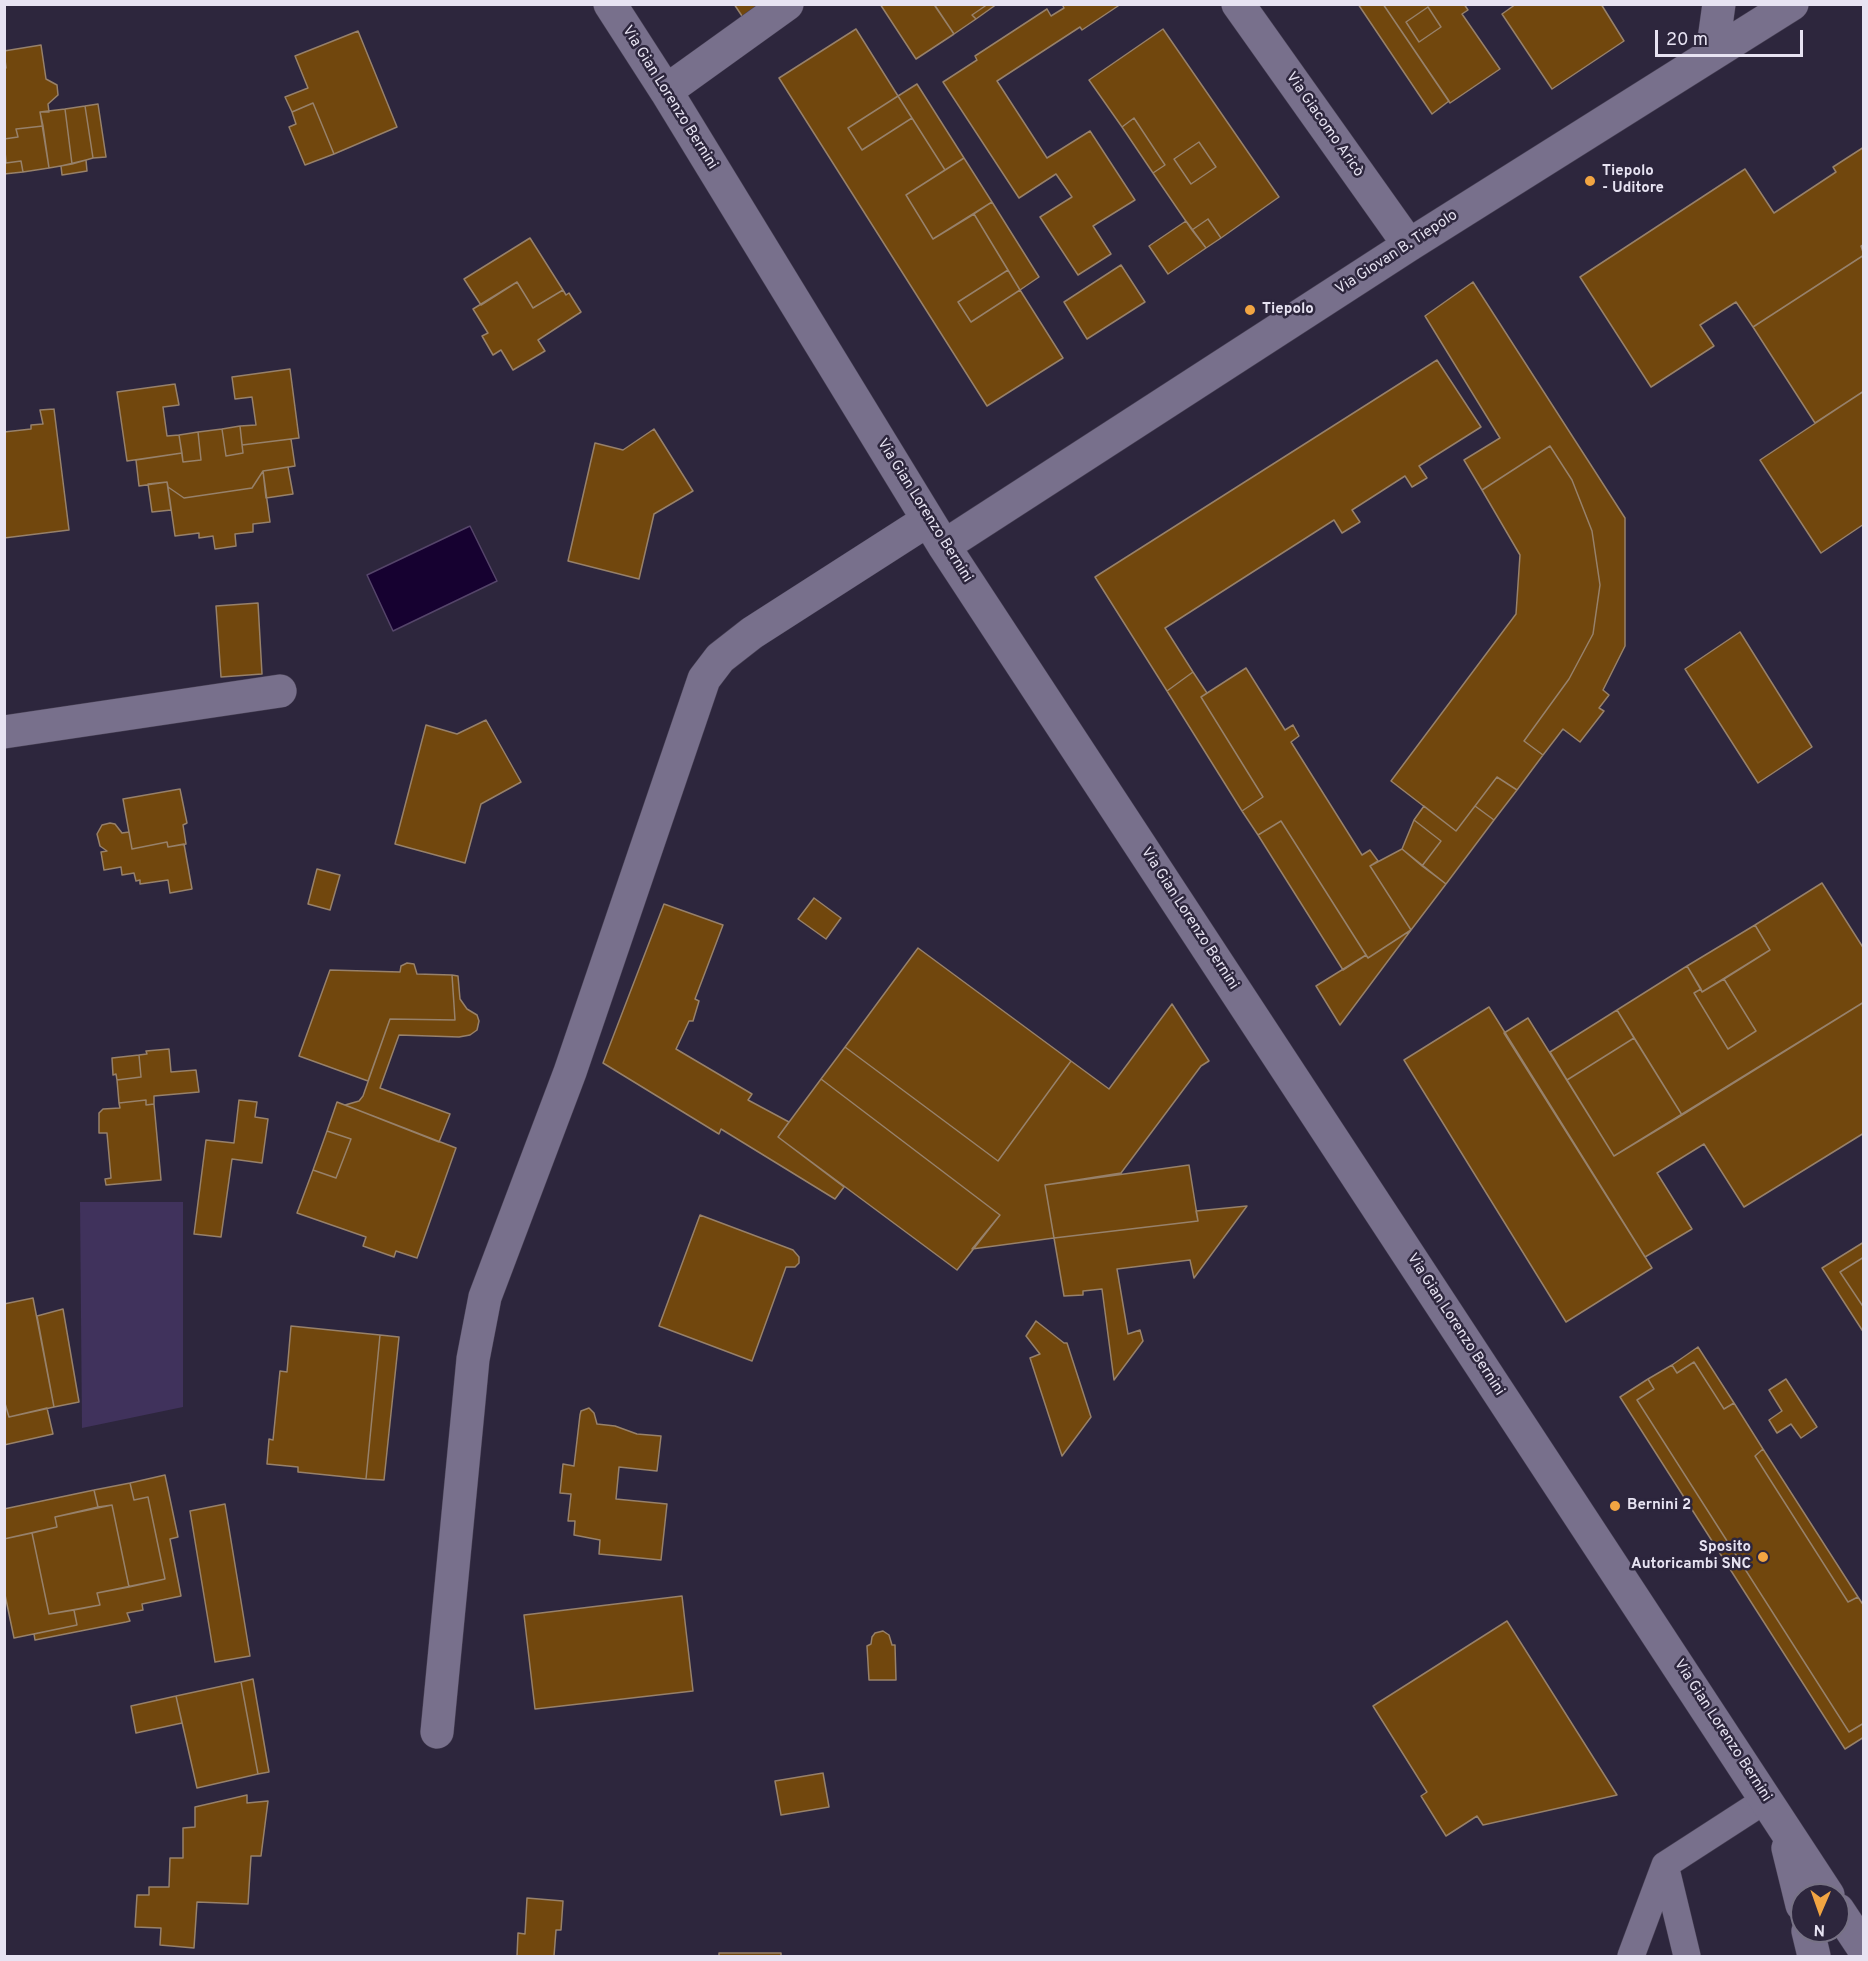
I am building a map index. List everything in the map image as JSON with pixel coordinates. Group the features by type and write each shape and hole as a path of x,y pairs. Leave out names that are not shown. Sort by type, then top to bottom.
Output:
{"street":[{"name":"Via Gian Lorenzo Bernini","path":"610,4 666,91 936,533 1820,1883"},
{"path":"666,91 787,4"},
{"name":"Via Giacomo Aricò","path":"1238,4 1409,245"},
{"path":"1712,54 1719,4"},
{"name":"Via Giovan B. Tiepolo","path":"437,1732 473,1359 484,1297 570,1072 704,679 720,658 752,633 936,533 1409,245 1792,4"},
{"path":"4,732 280,691"},
{"name":"Via Gian Lorenzo Bernini","path":"1774,1811 1795,1883"},
{"path":"1850,1929 1863,1949"}],"lane":[{"path":"1631,1956 1665,1865 1774,1811"},
{"path":"1665,1865 1686,1956"}],"shaded area":[{"path":"470,526 497,581 393,631 367,575"},
{"path":"80,1202 183,1202 183,1407 82,1428"}],"building":[{"path":"734,4 765,4 744,19"},
{"path":"880,4 934,4 954,34 916,59"},
{"path":"937,4 988,4 972,15 976,19 954,34 935,6"},
{"path":"988,4 997,4 976,19 972,15"},
{"path":"1062,4 1121,4 1082,30 1080,27 997,81 1047,158 1090,131 1135,200 1093,226 1111,254 1078,275 1040,217 1072,197 1056,174 1019,198 943,82 977,60 975,56 1047,9 1051,16 1064,8"},
{"path":"1358,4 1383,4 1449,101 1432,114"},
{"path":"1383,4 1464,4 1468,10 1462,14 1500,69 1450,103","holes":["1428,7 1441,27 1419,42 1406,22"]},
{"path":"1516,4 1601,4 1624,41 1552,89 1502,14"},
{"path":"1428,7 1441,27 1419,42 1406,22"},
{"path":"856,29 898,96 848,128 862,150 912,118 945,170 906,195 933,239 974,214 1008,270 958,302 971,322 1020,290 1063,358 987,406 779,78"},
{"path":"1163,29 1279,197 1221,238 1208,219 1192,230 1153,173 1165,165 1134,118 1122,127 1089,80","holes":["1199,142 1216,167 1191,184 1174,159"]},
{"path":"358,31 397,127 334,154 313,103 292,112 285,97 308,88 295,56"},
{"path":"41,45 46,79 57,85 58,95 48,104 49,112 40,112 43,126 16,129 18,137 4,139 4,68 6,68 4,51"},
{"path":"917,84 964,158 945,170 898,96"},
{"path":"898,96 912,118 862,150 848,128"},
{"path":"313,103 334,154 305,165 289,127 296,124 292,112"},
{"path":"98,104 106,157 93,158 85,106"},
{"path":"85,106 93,158 72,164 65,109"},
{"path":"65,109 72,164 49,168 40,112"},
{"path":"1134,118 1165,165 1153,173 1122,127"},
{"path":"43,126 49,168 23,172 21,161 6,163 4,139 18,137 16,129"},
{"path":"1199,142 1216,167 1191,184 1174,159"},
{"path":"1864,147 1864,244 1861,246 1864,255 1753,327 1736,302 1700,325 1714,346 1651,387 1580,277 1745,169 1774,213 1836,172 1833,167"},
{"path":"4,150 6,163 21,161 23,172 4,174"},
{"path":"964,158 992,202 933,239 906,195"},
{"path":"86,160 87,171 62,175 61,166"},
{"path":"992,202 1039,277 1020,290 974,214"},
{"path":"1208,219 1221,238 1206,248 1192,230"},
{"path":"1186,221 1206,248 1168,274 1149,246"},
{"path":"530,238 563,290 533,308 517,282 481,305 464,279"},
{"path":"1864,255 1864,391 1815,423 1753,327"},
{"path":"1121,265 1145,302 1087,339 1064,302"},
{"path":"1008,270 1020,290 971,322 958,302"},
{"path":"517,282 533,308 563,290 566,295 569,293 581,312 538,340 545,351 513,370 501,350 493,355 482,336 488,333 473,309"},
{"path":"1473,282 1625,518 1625,646 1603,690 1609,695 1599,708 1604,711 1580,742 1563,729 1543,755 1524,741 1569,679 1593,634 1600,585 1592,531 1572,480 1550,446 1482,490 1464,460 1500,438 1425,316"},
{"path":"1437,360 1481,427 1419,466 1427,478 1412,487 1405,476 1352,510 1360,522 1342,533 1334,520 1165,628 1193,672 1167,691 1095,577"},
{"path":"290,369 299,438 242,445 240,426 256,425 252,397 235,399 232,377"},
{"path":"175,384 179,405 163,407 167,436 179,435 182,453 127,461 117,392"},
{"path":"1864,391 1864,524 1821,553 1760,460"},
{"path":"54,409 69,530 4,538 4,432 31,429 31,425 43,424 40,410"},
{"path":"240,426 243,453 226,456 222,429"},
{"path":"222,429 226,456 243,453 242,445 291,439 295,466 263,471 252,488 184,498 168,487 167,482 139,486 136,460 182,453 183,462 201,460 198,432"},
{"path":"654,429 693,491 654,514 639,579 568,561 595,443 623,450"},
{"path":"198,432 201,460 183,462 179,435"},
{"path":"1550,446 1572,480 1592,531 1600,585 1593,634 1569,679 1524,741 1543,755 1517,790 1497,777 1456,831 1391,781 1516,614 1520,555 1482,490"},
{"path":"288,467 293,494 266,498 263,471"},
{"path":"263,471 270,522 253,524 253,532 235,534 236,546 215,549 213,536 199,538 199,533 175,536 168,487 184,498 252,488"},
{"path":"167,482 171,510 152,512 148,484"},
{"path":"258,603 262,674 221,677 216,606"},
{"path":"1740,632 1812,747 1758,783 1685,669"},
{"path":"1246,668 1285,730 1293,725 1299,736 1291,742 1362,855 1370,850 1378,861 1370,866 1411,930 1368,958 1281,821 1258,835 1242,811 1263,797 1201,697"},
{"path":"1193,672 1207,693 1201,697 1263,797 1242,811 1167,691"},
{"path":"486,720 521,782 481,804 465,863 395,844 426,725 457,734"},
{"path":"1497,777 1517,790 1494,820 1475,806"},
{"path":"180,789 187,823 183,825 186,844 168,847 167,842 132,849 123,799"},
{"path":"1424,806 1456,831 1475,806 1494,820 1446,884 1422,866 1441,841 1414,820"},
{"path":"1414,820 1441,841 1422,866 1402,849"},
{"path":"1281,821 1366,955 1343,970 1258,835"},
{"path":"115,824 122,833 129,832 132,849 167,842 168,847 184,844 192,889 170,893 168,880 140,884 140,880 136,881 134,873 122,875 121,867 104,870 101,852 107,851 100,846 97,834 102,825"},
{"path":"1402,849 1446,884 1411,930 1370,866"},
{"path":"317,869 340,875 330,910 308,904"},
{"path":"1822,883 1864,949 1864,1002 1682,1115 1617,1010 1687,966 1701,989 1694,993 1728,1049 1756,1031 1724,979 1770,950 1755,925"},
{"path":"814,898 841,918 826,939 798,919"},
{"path":"664,904 723,925 695,999 699,1001 693,1021 689,1021 676,1049 752,1094 748,1100 789,1122 778,1137 844,1187 835,1199 721,1129 719,1134 603,1063"},
{"path":"1755,925 1770,950 1702,992 1687,966"},
{"path":"1411,930 1340,1025 1316,986 1366,955 1368,958"},
{"path":"918,948 1071,1061 998,1161 845,1047"},
{"path":"407,963 414,964 417,974 452,975 455,1020 390,1019 368,1081 299,1056 330,970 400,972 401,966"},
{"path":"452,975 458,976 460,999 467,1009 477,1015 479,1021 477,1030 470,1035 459,1037 399,1035 380,1088 450,1114 439,1142 345,1105 359,1101 363,1096 390,1019 455,1020"},
{"path":"1724,979 1756,1031 1728,1049 1694,993 1701,989 1702,992"},
{"path":"1864,1002 1864,1133 1744,1207 1704,1144 1657,1173 1692,1229 1645,1257 1504,1033 1528,1018 1614,1156"},
{"path":"1172,1004 1209,1061 1201,1066 1121,1173 1045,1185 1054,1238 972,1249 1000,1215 821,1079 845,1047 998,1161 1071,1061 1109,1089"},
{"path":"1489,1007 1652,1268 1566,1322 1404,1060"},
{"path":"1617,1010 1634,1038 1567,1080 1550,1052"},
{"path":"1634,1038 1682,1115 1614,1156 1567,1080"},
{"path":"169,1049 171,1072 196,1070 199,1092 154,1096 154,1104 146,1105 146,1100 119,1103 117,1080 141,1077 139,1055 147,1054 146,1051"},
{"path":"139,1055 141,1077 117,1080 116,1074 113,1075 112,1058"},
{"path":"821,1079 1000,1215 957,1270 778,1137"},
{"path":"146,1100 146,1105 154,1104 161,1180 106,1185 105,1179 111,1178 107,1133 99,1133 99,1113 103,1109 120,1108 119,1103"},
{"path":"239,1100 257,1102 255,1117 268,1119 262,1163 232,1159 221,1237 194,1234 206,1140 234,1143"},
{"path":"337,1102 456,1148 417,1258 396,1251 394,1257 363,1246 366,1237 297,1213 313,1170 336,1178 351,1139 327,1131"},
{"path":"327,1131 351,1139 336,1178 313,1170"},
{"path":"1189,1165 1198,1221 1054,1238 1045,1185"},
{"path":"1247,1206 1194,1278 1190,1260 1117,1269 1128,1334 1140,1330 1143,1341 1114,1380 1102,1289 1083,1291 1083,1295 1064,1296 1054,1238 1198,1221 1196,1211"},
{"path":"700,1215 793,1250 799,1257 799,1263 795,1267 786,1267 752,1361 659,1326"},
{"path":"1864,1242 1864,1257 1840,1272 1864,1308 1864,1333 1822,1268"},
{"path":"1864,1257 1864,1308 1840,1272"},
{"path":"33,1298 54,1407 9,1417 4,1400 4,1304"},
{"path":"63,1309 79,1402 54,1407 37,1316"},
{"path":"1036,1321 1067,1343 1091,1417 1062,1456 1030,1358 1040,1354 1026,1336"},
{"path":"291,1326 380,1335 366,1479 298,1472 298,1467 267,1464 269,1439 273,1440 280,1371 287,1372"},
{"path":"380,1335 399,1337 384,1480 366,1479"},
{"path":"1698,1347 1734,1403 1724,1409 1694,1362 1677,1373 1672,1365"},
{"path":"1694,1362 1724,1409 1734,1403 1763,1449 1755,1456 1848,1602 1858,1597 1864,1606 1864,1723 1849,1732 1637,1400 1654,1389 1648,1379 1672,1365 1677,1373"},
{"path":"1648,1379 1654,1389 1637,1400 1849,1732 1864,1723 1864,1737 1845,1749 1620,1397"},
{"path":"1786,1379 1817,1427 1801,1438 1791,1424 1777,1433 1769,1420 1782,1411 1769,1390"},
{"path":"4,1400 9,1417 47,1408 53,1434 4,1445"},
{"path":"589,1408 594,1413 597,1424 615,1426 637,1434 661,1436 657,1471 619,1467 616,1499 667,1504 661,1560 599,1554 600,1540 574,1535 575,1521 568,1521 571,1494 560,1493 563,1464 574,1466 581,1411"},
{"path":"1763,1449 1858,1597 1848,1602 1755,1456"},
{"path":"165,1475 178,1537 170,1539 181,1596 142,1604 143,1610 127,1613 130,1621 35,1640 34,1634 77,1625 74,1610 100,1605 97,1593 165,1579 148,1497 134,1500 130,1483"},
{"path":"130,1483 134,1500 148,1497 165,1579 129,1587 112,1505 98,1507 94,1490"},
{"path":"94,1490 98,1507 55,1517 57,1527 4,1539 4,1509"},
{"path":"225,1504 250,1656 215,1662 190,1511"},
{"path":"112,1505 129,1587 97,1593 100,1605 49,1614 32,1533 57,1527 55,1517"},
{"path":"32,1533 49,1614 74,1610 77,1625 14,1638 4,1590 4,1539"},
{"path":"682,1596 693,1691 535,1709 524,1615"},
{"path":"1507,1621 1617,1795 1483,1825 1477,1816 1446,1836 1421,1796 1427,1792 1373,1706"},
{"path":"883,1631 889,1635 892,1645 895,1645 896,1680 869,1680 867,1646 871,1644 875,1633"},
{"path":"253,1679 269,1772 258,1774 241,1682"},
{"path":"241,1682 258,1774 197,1788 176,1696"},
{"path":"176,1696 182,1723 136,1733 131,1706"},
{"path":"823,1773 829,1807 781,1815 775,1781"},
{"path":"247,1795 247,1803 268,1801 261,1856 251,1856 248,1904 197,1902 194,1948 160,1945 161,1928 135,1927 137,1895 149,1895 149,1887 169,1887 170,1858 183,1858 183,1828 195,1827 195,1807"},
{"path":"527,1898 563,1901 561,1930 556,1930 554,1956 517,1956 518,1933 525,1934"},
{"path":"719,1953 781,1953 781,1956 719,1956"}],"place":[{"name":"Tiepolo - Uditore","path":"1590,181"},
{"name":"Tiepolo","path":"1250,310"},
{"name":"Bernini 2","path":"1615,1506"},
{"name":"Sposito Autoricambi SNC","path":"1763,1557"}]}
